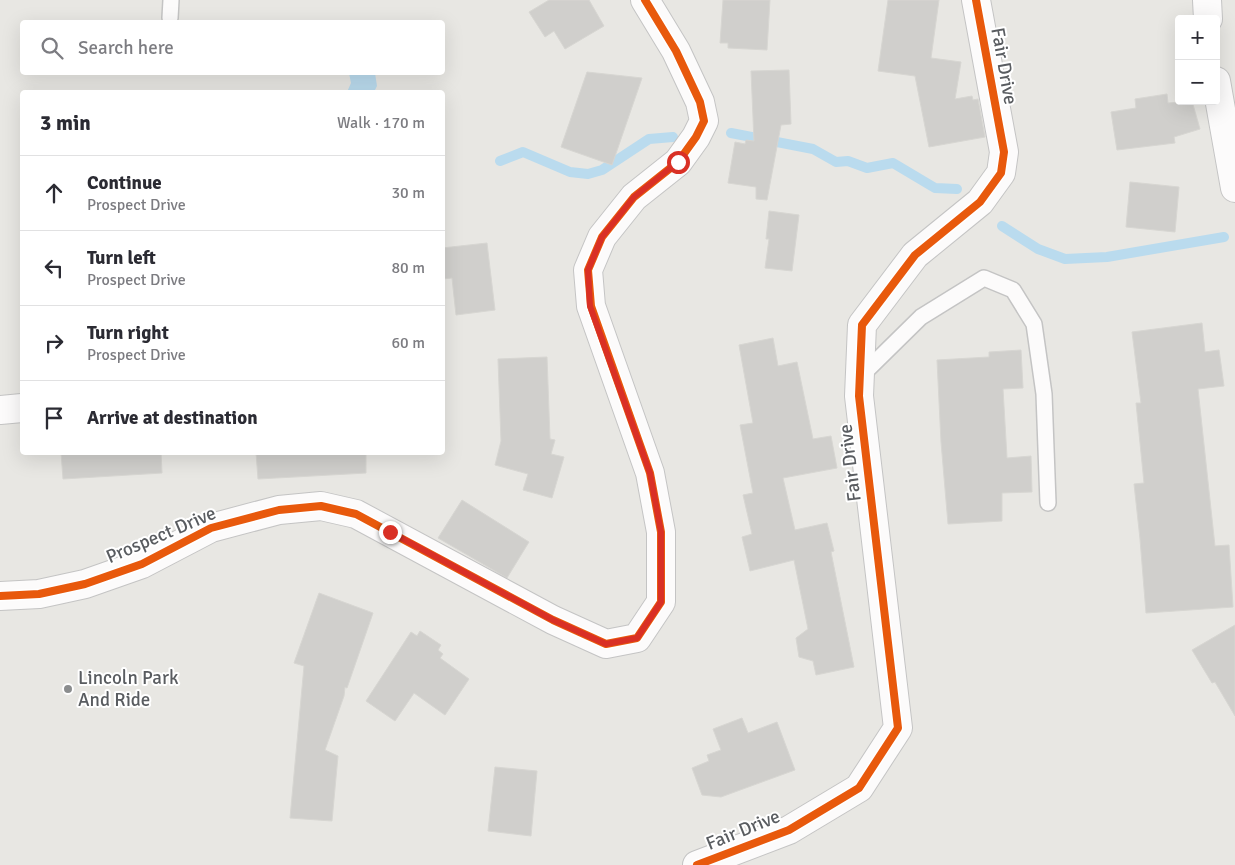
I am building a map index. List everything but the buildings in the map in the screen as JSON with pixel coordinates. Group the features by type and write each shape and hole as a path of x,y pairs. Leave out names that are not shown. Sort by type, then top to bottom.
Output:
{"street":[{"name":"Prospect Drive","path":"0,596 29,595 70,588 142,564 211,528 279,510 321,506 356,514 553,620 606,644 637,638 661,602 661,532 650,473 590,306 588,270 602,237 634,197 678,162 696,137 704,121 700,102 680,59 645,0"},
{"name":"Fair Drive","path":"697,865 789,830 859,788 898,728 859,396 862,324 915,255 980,202 1001,173 1004,152 976,0"},
{"path":"1207,0 1208,15"},
{"path":"1220,104 1235,188"},
{"path":"0,410 20,408"}],"lane":[{"path":"170,18 171,0"},
{"path":"859,378 921,317 984,278 1013,290 1034,324 1044,394 1048,502"}],"water":[{"path":"349,75 375,75 377,86 375,90 348,90 351,83"}],"waterway":[{"path":"731,133 813,149 836,162 848,161 867,168 893,163 935,188 957,189"},
{"path":"500,161 523,152 570,172 588,174 602,170 649,139 673,137"},
{"path":"1002,226 1038,249 1065,259 1107,257 1224,237"}],"cycle path":[{"path":"0,596 39,594 85,584 142,564 211,528 279,510 321,506 356,514 553,620 606,644 637,638 661,602 661,532 650,473 591,306 588,270 602,237 634,197 678,162 696,137 704,121 700,102 676,51 645,0"},
{"path":"697,865 789,830 859,788 898,728 859,396 862,325 915,255 980,202 1001,173 1004,152 976,0"}],"place":[{"name":"Lincoln Park And Ride","path":"68,689"}],"route":[{"path":"390,532 553,620 606,644 637,638 661,602 661,532 650,473 590,306 588,270 602,237 634,197 678,162"}]}
